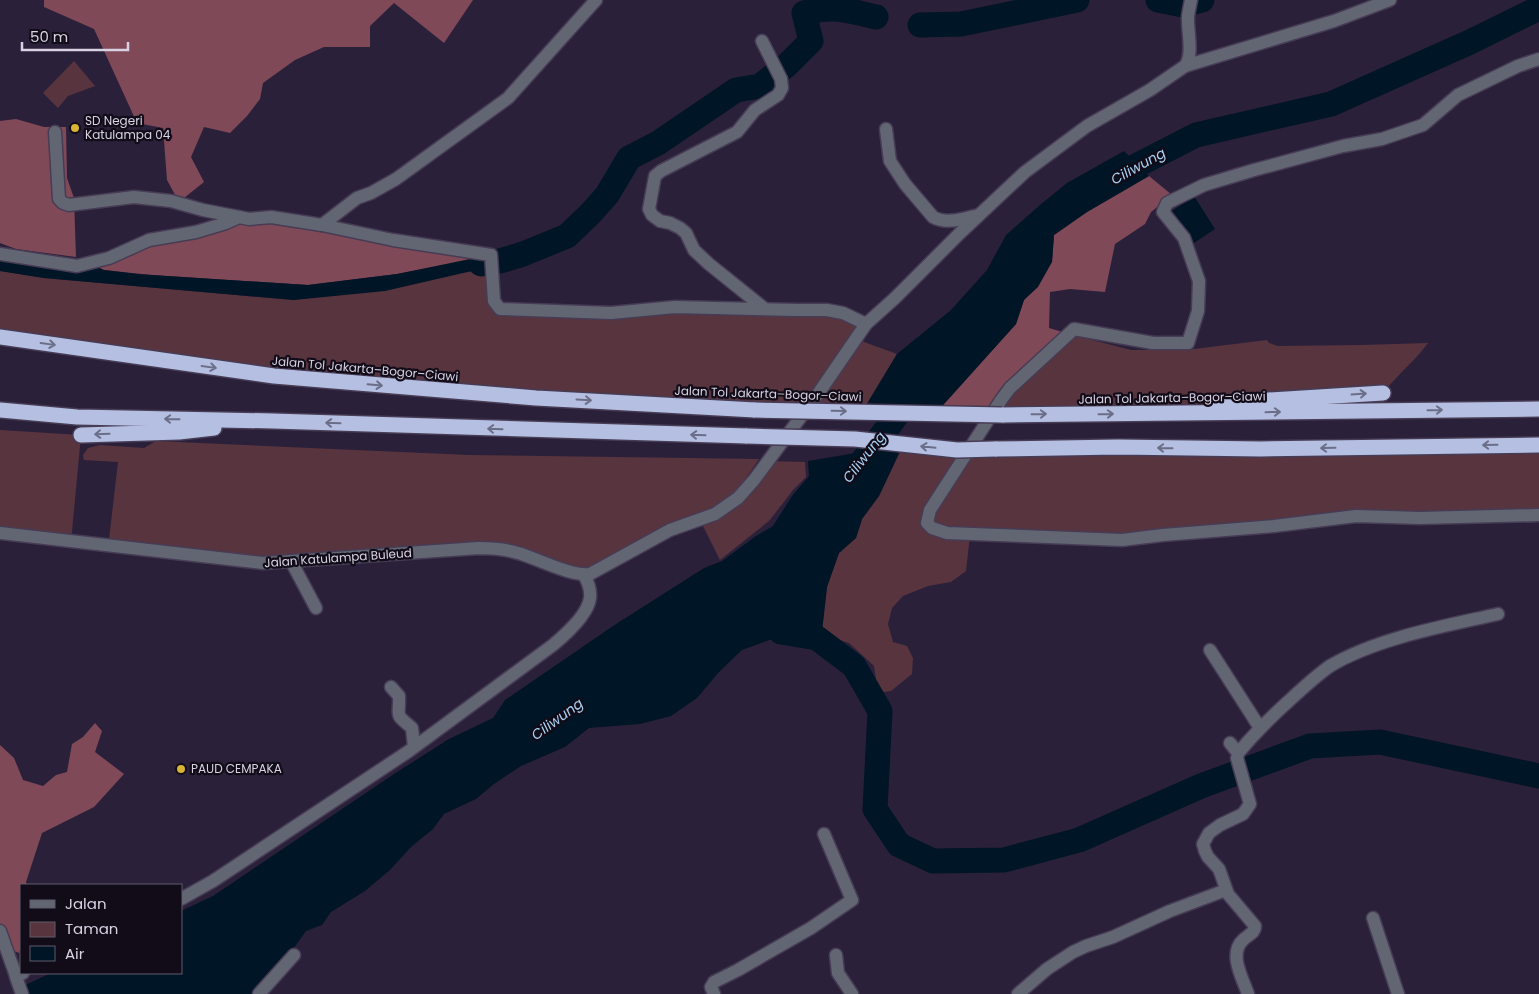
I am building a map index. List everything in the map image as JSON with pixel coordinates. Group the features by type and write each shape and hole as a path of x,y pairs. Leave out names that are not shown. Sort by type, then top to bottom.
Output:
{"highway":[{"name":"Jalan Tol Jakarta–Bogor–Ciawi","path":"0,336 274,376 536,398 755,410 1002,415 1539,409"},
{"path":"1136,413 1164,406 1383,393"},
{"path":"0,410 77,417 855,438 958,450 1118,447 1261,449 1539,445"},
{"path":"81,435 179,432 273,421"}],"street":[{"path":"322,225 358,198 396,179 508,98 596,0"},
{"path":"182,898 222,876 414,747 553,645 566,634 588,605 590,591 584,575 590,574 670,530 715,514 738,498 820,391 866,324 1025,172 1087,126 1150,90 1184,66 1188,61 1189,53 1188,16 1191,0"},
{"path":"1184,66 1334,20 1390,0"},
{"path":"762,42 781,79 782,88 778,95 755,110 737,132 655,176 649,210 652,216 660,221 670,223 686,232 694,250 765,309"},
{"path":"1539,59 1518,66 1458,95 1424,125 1382,139 1343,146 1254,170 1204,186 1167,203 1163,212 1184,238 1200,281 1198,311 1188,343 1153,344 1074,329 1010,388 930,510 927,523 932,528 947,533 1122,540 1163,534 1274,526 1356,516 1420,518 1539,515"},
{"path":"886,129 890,161 905,184 933,217 939,220 954,220 979,215"},
{"path":"55,132 59,199 69,205 134,197 170,201 240,218 271,217 322,225 394,240 491,255 494,301 500,309 611,314 674,307 826,310 843,313 866,324"},
{"path":"0,254 77,266 109,258 149,240 196,232 240,218"},
{"name":"Jalan Katulampa Buleud","path":"0,534 263,564 498,548 584,575"},
{"path":"292,561 316,608"},
{"path":"1248,994 1236,954 1236,948 1254,931 1255,926 1231,898 1226,890 1219,869 1208,857 1203,844 1209,833 1220,825 1243,814 1250,804 1234,748 1260,728 1330,666 1391,640 1498,614"},
{"path":"1210,650 1260,728"},
{"path":"390,687 399,696 398,715 412,728 414,747"},
{"path":"714,994 711,987 714,982 811,928 852,900 824,834"},
{"path":"1018,994 1047,969 1073,952 1170,911 1226,890"},
{"path":"1373,918 1398,994"},
{"path":"0,931 20,982"},
{"path":"260,994 294,954"},
{"path":"836,955 838,973 852,994"}],"green space":[{"path":"74,61 95,86 68,96 58,108 43,93"},
{"path":"491,268 500,309 827,310 866,324 856,339 897,354 862,412 274,376 0,337 0,271 44,278 294,300"},
{"path":"1069,334 1131,350 1186,350 1267,340 1269,343 1278,346 1428,343 1383,393 991,414"},
{"path":"0,430 81,435 71,542 0,534"},
{"path":"156,441 469,455 759,459 742,484 717,509 591,581 506,550 293,566 108,548 118,462 84,460 83,455 88,448 100,445 144,448"},
{"path":"903,445 1539,445 1539,515 1356,516 1119,540 970,535 966,571 951,582 928,586 903,596 892,608 888,624 893,642 907,646 913,658 912,674 891,691 878,693 874,666 849,643 827,636 822,631 827,587 839,553 856,538 862,519 879,496"},
{"path":"769,461 805,462 806,477 793,490 769,521 720,560 703,526 730,511"}],"shaded area":[{"path":"44,0 473,0 444,43 394,3 370,26 370,47 324,47 295,60 263,83 260,99 230,133 204,127 191,157 204,182 179,202 167,180 163,128 137,123 94,29 44,7"},
{"path":"16,119 44,127 66,127 67,178 74,198 76,257 16,249 0,243 0,121"},
{"path":"1149,176 1172,195 1151,212 1145,224 1115,244 1105,292 1070,289 1050,292 1049,328 1069,334 991,414 935,414 1016,324 1024,300 1052,262 1054,235 1087,212"},
{"path":"239,217 488,257 397,274 308,285 151,275 104,270 97,267 109,251"},
{"path":"95,723 102,731 95,752 124,774 94,807 42,833 27,884 20,884 19,953 0,945 0,745 14,758 23,780 43,786 56,775 67,772 72,744 83,737"}],"water":[{"path":"1124,151 1149,176 1087,212 1054,235 1052,262 1038,287 1024,300 1016,324 935,414 862,412 897,354 951,310 987,270 1006,235 1067,183"},
{"path":"1194,196 1215,229 1194,243 1172,211"},
{"path":"509,251 515,253 515,261 385,291 294,300 44,278 0,271 0,255 137,274 308,285 397,274"},
{"path":"903,445 879,496 862,519 856,538 839,553 827,587 822,631 811,640 772,639 742,650 719,672 697,698 671,716 640,724 589,728 565,747 521,766 476,799 444,814 433,829 411,847 390,870 365,891 331,912 322,925 306,931 281,966 256,994 26,994 23,986 49,974 182,974 182,911 213,896 449,739 493,718 505,700 613,626 704,568 722,561 773,526 792,496 809,476 808,461"}],"waterway":[{"path":"920,25 961,24 1077,0"},
{"path":"1158,0 1183,5 1202,0"},
{"name":"Ciliwung","path":"1109,182 1126,171 1196,135 1331,104 1470,42 1539,8"},
{"path":"481,264 523,254 567,236 607,195 629,158 658,143 736,90 760,86 787,65 811,41 804,13 832,9 876,17"},
{"name":"Ciliwung","path":"850,478 914,392"},
{"path":"781,632 817,638 854,666 880,711 875,809 899,845 933,861 1004,860 1079,840 1201,786 1310,746 1380,742 1539,776"}],"place":[{"name":"SD Negeri Katulampa 04","path":"75,128"},
{"name":"PAUD CEMPAKA","path":"181,769"}]}
